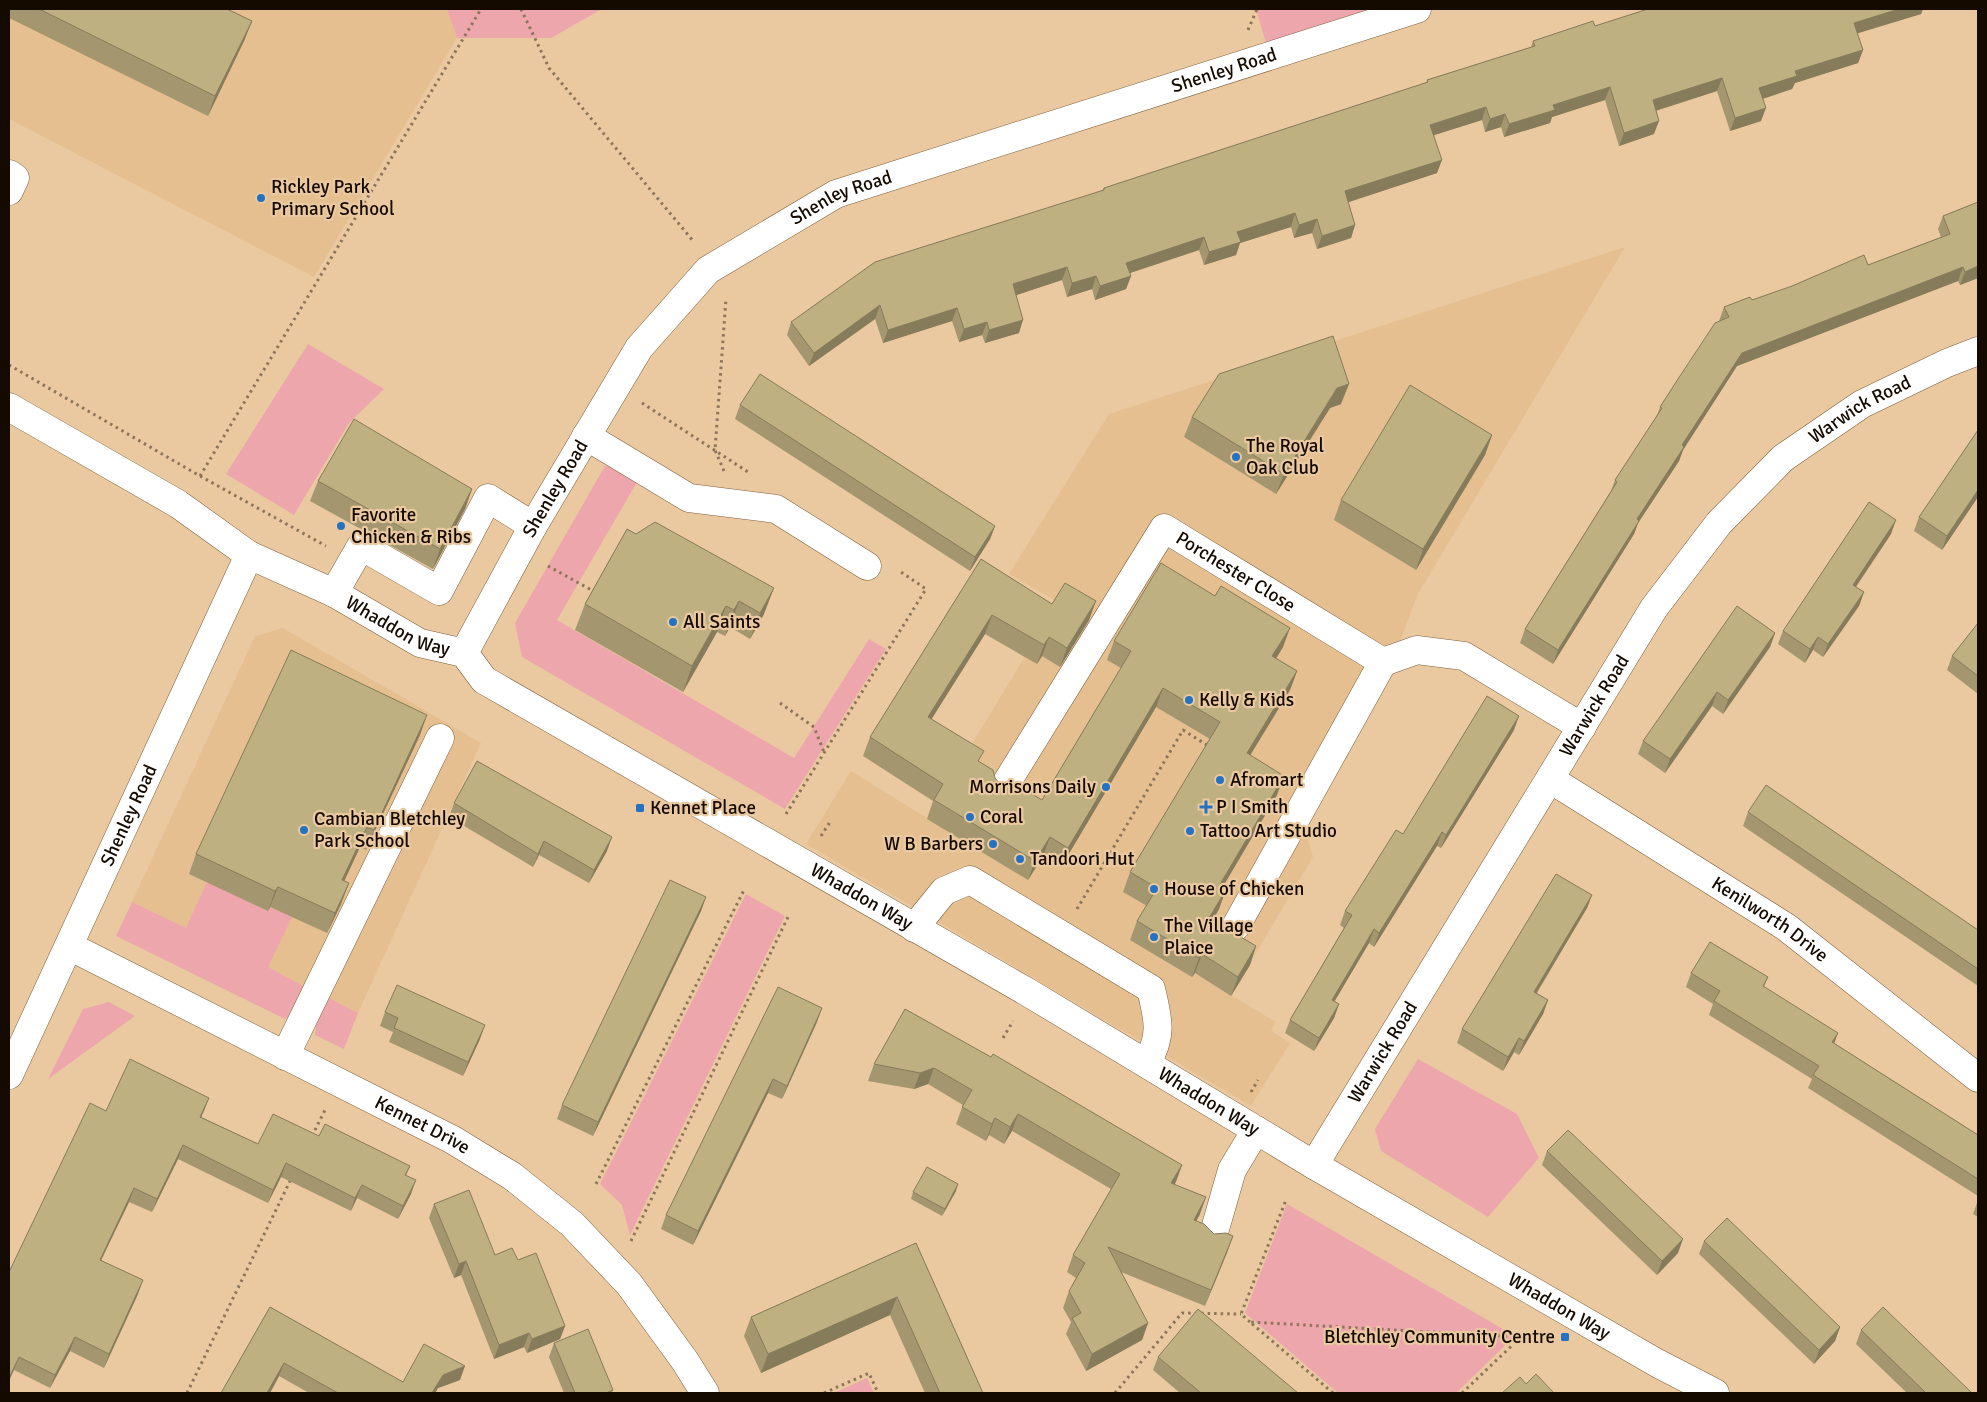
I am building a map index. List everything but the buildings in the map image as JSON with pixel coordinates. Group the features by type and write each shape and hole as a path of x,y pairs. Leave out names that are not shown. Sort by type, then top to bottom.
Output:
{"street":[{"name":"Shenley Road","path":"464,653 533,526 639,348 708,270 836,194 1417,9"},
{"path":"9,174 15,178 9,191"},
{"name":"Warwick Road","path":"1314,1165 1660,601 1719,523 1783,458 1862,404 1947,363 1978,351"},
{"name":"Whaddon Way","path":"9,407 178,504 249,555 334,592 420,643 464,653 484,680 1147,1062 1314,1165 1657,1364 1715,1393"},
{"path":"586,436 688,498 776,509 867,566"},
{"path":"334,592 361,546 439,591 488,498 533,526"},
{"name":"Porchester Close","path":"1002,790 1164,528 1383,662"},
{"name":"Shenley Road","path":"9,1075 249,555"},
{"path":"1236,926 1383,662 1417,650 1464,656 1582,727"},
{"path":"286,1056 440,738"},
{"name":"Kenilworth Drive","path":"1550,779 1786,928 1978,1078"},
{"path":"914,928 944,890 970,880 1151,989 1158,1022 1156,1046 1147,1062"},
{"name":"Kennet Drive","path":"69,946 452,1140 512,1176 572,1224 629,1284 685,1361 705,1393"},
{"path":"1213,1236 1232,1170 1256,1130"}],"path":[{"path":"200,476 481,9"},
{"path":"521,9 549,68 699,248"},
{"path":"726,290 715,450 738,504"},
{"path":"9,364 200,476 353,560"},
{"path":"639,401 756,477"},
{"path":"545,565 596,593"},
{"path":"786,814 926,589 894,568"},
{"path":"780,703 814,727 824,753"},
{"path":"1062,934 1183,730 1211,748"},
{"path":"817,843 830,822"},
{"path":"596,1184 744,890"},
{"path":"629,1244 789,915"},
{"path":"309,1143 326,1107"},
{"path":"187,1393 296,1170"},
{"path":"1241,1314 1286,1200"},
{"path":"1115,1393 1182,1313 1241,1314 1333,1393"},
{"path":"1250,1322 1522,1337 1462,1393"},
{"path":"824,1393 869,1373 878,1393"}],"shaded area":[{"name":"Rickley Park Primary School","path":"9,9 447,9 457,38 314,277 9,119"},
{"path":"447,9 602,9 551,38 457,38"},
{"path":"1256,9 1377,9 1266,43"},
{"path":"1625,247 1418,594 1382,688 1305,828 1313,857 1231,995 1276,1022 1271,1031 1290,1043 1251,1106 806,844 851,771 927,818 1058,602 1009,574 1109,414"},
{"path":"308,344 384,389 349,423 294,515 226,474"},
{"path":"605,466 619,466 640,477 557,620 794,758 869,639 886,649 785,809 522,657 515,623"},
{"name":"Cambian Bletchley Park School","path":"283,628 481,743 358,1013 132,902 255,636"},
{"path":"207,882 268,911 270,907 292,917 268,967 305,987 294,1011 285,1019 116,936 132,902 186,928"},
{"path":"746,894 785,916 630,1235 622,1205 600,1184"},
{"path":"329,998 358,1013 344,1049 315,1035 317,1020"},
{"path":"109,1002 135,1016 48,1079 83,1009"},
{"path":"1418,1059 1517,1114 1539,1158 1488,1217 1381,1151 1375,1129"},
{"path":"1287,1204 1515,1336 1456,1393 1338,1393 1245,1313"},
{"path":"867,1378 874,1393 834,1393"}],"place":[{"name":"Rickley Park Primary School","path":"261,198"},
{"name":"The Royal Oak Club","path":"1236,457"},
{"name":"Favorite Chicken & Ribs","path":"341,526"},
{"name":"All Saints","path":"673,622"},
{"name":"Kelly & Kids","path":"1189,700"},
{"name":"Afromart","path":"1220,780"},
{"name":"Morrisons Daily","path":"1106,787"},
{"name":"P I Smith","path":"1206,807"},
{"name":"Kennet Place","path":"640,808"},
{"name":"Coral","path":"970,817"},
{"name":"Cambian Bletchley Park School","path":"304,830"},
{"name":"Tattoo Art Studio","path":"1190,831"},
{"name":"W B Barbers","path":"993,844"},
{"name":"Tandoori Hut","path":"1020,859"},
{"name":"House of Chicken","path":"1154,889"},
{"name":"The Village Plaice","path":"1154,937"},
{"name":"Bletchley Community Centre","path":"1565,1337"}]}
